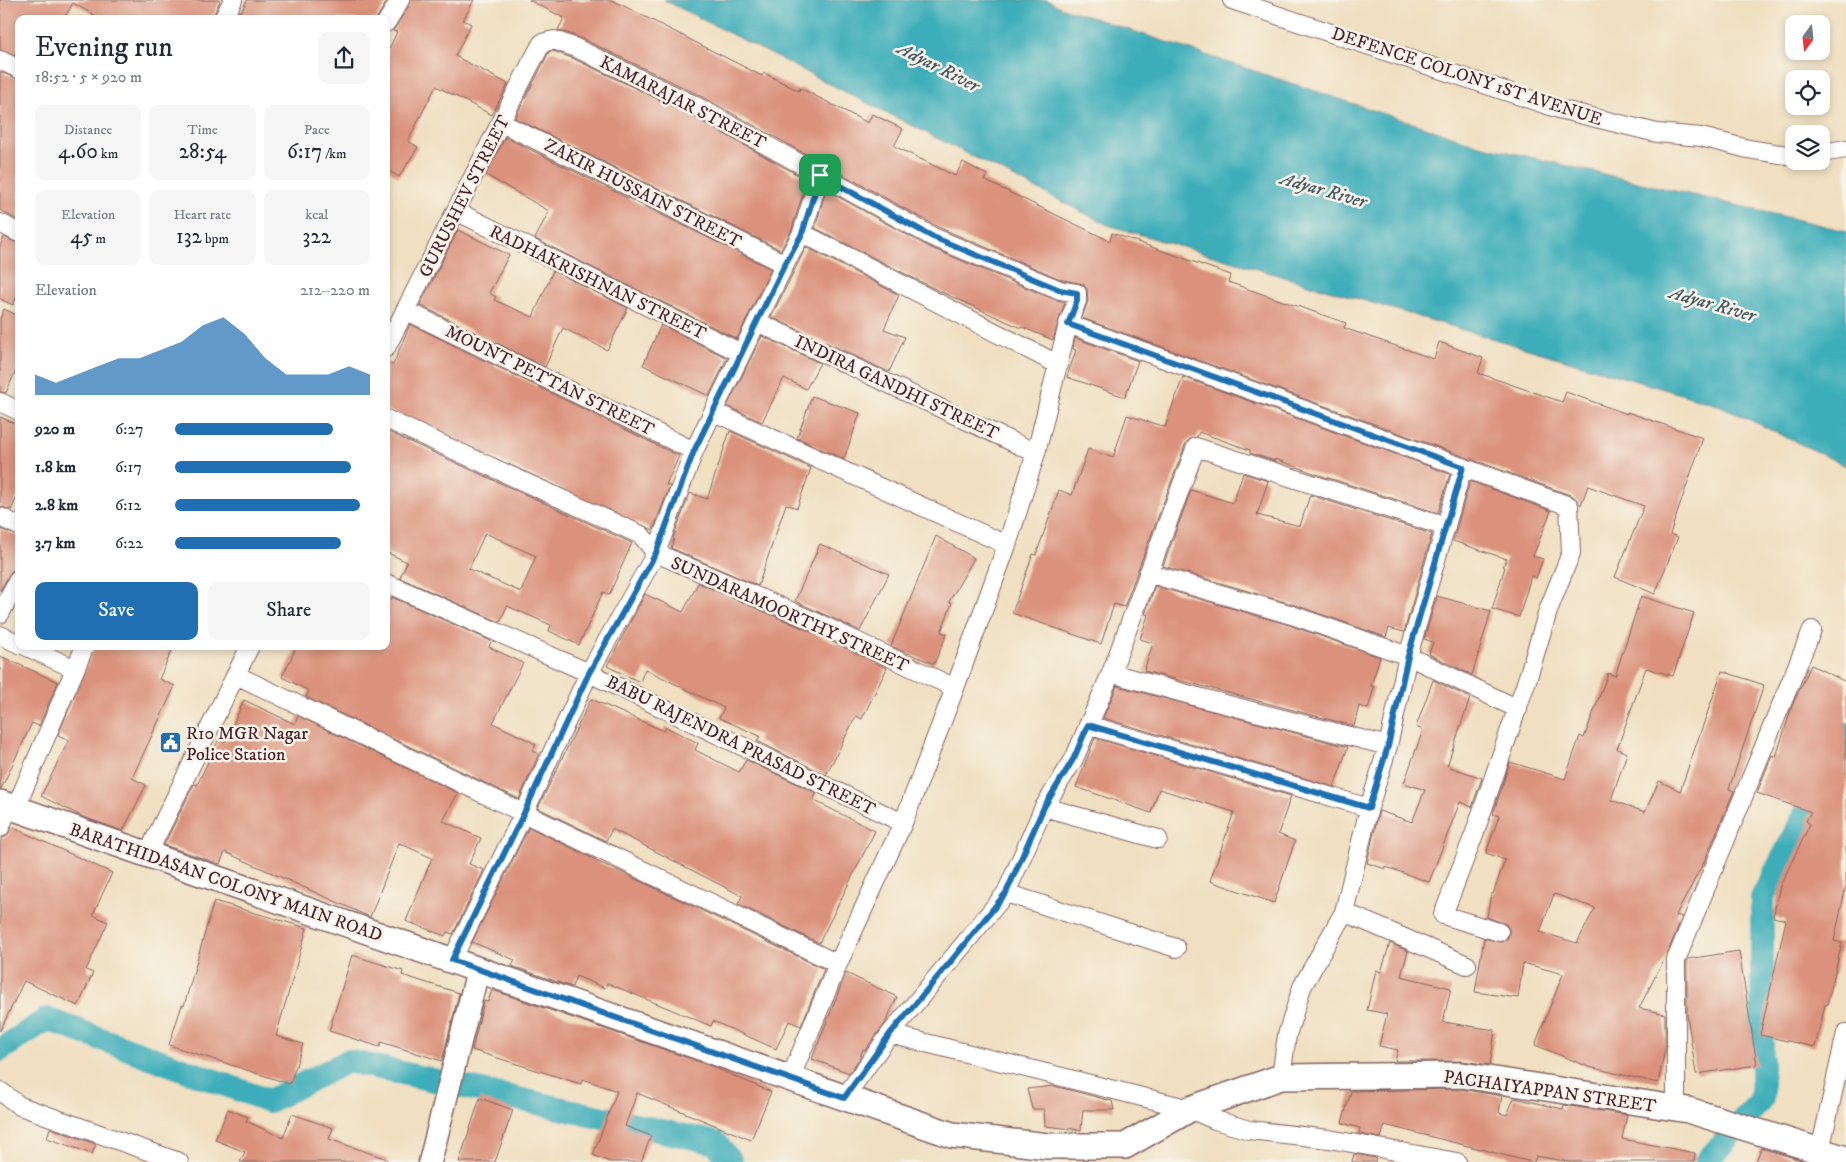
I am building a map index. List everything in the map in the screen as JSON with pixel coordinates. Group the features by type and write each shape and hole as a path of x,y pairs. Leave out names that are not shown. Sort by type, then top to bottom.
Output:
{"main road":[{"name":"BARATHIDASAN COLONY MAIN ROAD","path":"8,805 452,960"},
{"name":"PACHAIYAPPAN STREET","path":"452,960 952,1136 1048,1146 1125,1146 1190,1109 1281,1077 1462,1075 1682,1109 1846,1158"}],"street":[{"path":"390,16 400,0"},
{"name":"DEFENCE COLONY 1ST AVENUE","path":"1232,0 1559,109 1657,133 1701,138 1748,149 1785,155"},
{"name":"KAMARAJAR STREET","path":"542,43 554,40 585,52 690,103 933,237 1060,290 1077,293 1077,301 1068,324"},
{"name":"GURUSHEV STREET","path":"390,340 542,43"},
{"path":"0,60 15,67"},
{"name":"ZAKIR HUSSAIN STREET","path":"502,123 785,264"},
{"path":"1830,152 1846,149"},
{"path":"452,960 524,813 589,673 656,553 694,451 785,264 802,234 820,175"},
{"name":"RADHAKRISHNAN STREET","path":"456,211 741,353"},
{"path":"0,223 15,231"},
{"path":"802,234 1059,365"},
{"name":"MOUNT PETTAN STREET","path":"405,310 694,451"},
{"name":"INDIRA GANDHI STREET","path":"757,322 1036,452"},
{"path":"790,1079 838,964 902,823 955,688 1007,545 1036,452 1068,324 1569,506 1571,553 1548,608 1518,709 1475,832 1443,915 1499,932"},
{"path":"0,402 15,409"},
{"path":"714,412 1007,545"},
{"name":"SUNDARAMOORTHY STREET","path":"390,421 641,535 656,553 820,624 955,688"},
{"path":"844,1098 890,1034 1006,893 1044,807 1074,758 1112,673 1196,447 1446,527"},
{"path":"1281,1077 1287,1035 1302,987 1344,912 1369,808 1388,746 1408,656 1463,467"},
{"path":"0,517 15,524"},
{"path":"1148,573 1292,615 1408,656 1518,709"},
{"name":"BABU RAJENDRA PRASAD STREET","path":"390,585 589,673 902,823"},
{"path":"0,614 15,586"},
{"path":"1682,1109 1676,960 1812,630"},
{"path":"0,635 15,642"},
{"path":"34,650 75,668"},
{"path":"0,828 8,805 83,650"},
{"path":"147,855 248,650"},
{"path":"1112,673 1388,746"},
{"path":"236,675 838,964"},
{"path":"1088,725 1369,808"},
{"path":"1044,807 1158,839"},
{"path":"1006,893 1176,948"},
{"path":"1344,912 1467,965"},
{"path":"430,1162 478,970"},
{"path":"1811,1148 1846,1033"},
{"path":"890,1034 1190,1109 1215,1120 1249,1130 1329,1139 1457,1162"},
{"path":"0,1091 20,1106 149,1158 179,1162"}],"water":[{"name":"Adyar River","path":"664,0 1047,0 1060,7 1479,145 1846,231 1846,466 1721,406 1108,225"}],"building":[{"path":"0,0 220,1 214,15 94,15 73,3 66,15 15,15 15,56 0,50"},
{"path":"247,0 388,0 379,15 237,15 239,11 241,12"},
{"path":"411,0 474,0 463,20 471,24 455,56 508,84 492,115 436,86 408,141 418,147 399,177 390,171 390,47 397,32 393,31"},
{"path":"529,0 612,0 762,76 764,73 799,91 800,88 868,123 872,114 903,129 894,146 955,176 963,162 987,175 984,180 1110,241 1112,233 1231,275 1228,282 1346,323 1344,328 1434,359 1439,342 1483,358 1478,373 1562,402 1566,392 1703,438 1670,534 1678,537 1655,594 1615,577 1644,506 1588,486 1581,505 1573,496 1082,318 1088,301 1087,289 1083,284 1063,280 938,227 695,93 581,38 558,30 564,18"},
{"path":"553,51 572,58 685,112 807,180 792,229 781,250 515,118 549,52"},
{"path":"0,72 15,78 15,219 0,210"},
{"path":"505,137 771,269 737,339 535,239 549,211 486,175"},
{"path":"826,190 929,247 1056,300 1065,302 1053,340 1021,328 937,290 815,228"},
{"path":"458,230 509,255 489,293 496,297 494,300 533,317 553,271 628,308 607,350 563,328 545,367 420,305"},
{"path":"4,237 15,242 15,301 13,305 0,299 0,246"},
{"path":"806,247 899,295 884,329 905,337 889,372 771,317"},
{"path":"4,309 15,314 15,372 6,393 0,392 0,319"},
{"path":"410,324 679,456 666,485 670,486 653,530 390,411 390,364 393,365"},
{"path":"661,325 727,358 709,396 643,365"},
{"path":"762,336 820,363 806,389 784,378 762,422 727,406"},
{"path":"1075,338 1138,361 1125,397 1067,377 1076,350 1073,349"},
{"path":"1183,377 1450,474 1438,513 1275,459 1275,461 1250,453 1250,450 1199,432 1197,437 1190,439 1186,443 1124,607 1114,604 1101,644 1012,613 1033,554 1036,555 1059,490 1072,495 1088,449 1113,458 1127,415 1165,427"},
{"path":"812,396 860,413 844,459 797,438"},
{"path":"0,417 15,423 15,502 11,510 0,506"},
{"path":"730,431 811,468 797,508 786,504 758,586 671,548 690,493 707,499"},
{"path":"390,433 632,543 609,595 603,592 579,645 549,631 551,625 507,606 500,622 400,578 407,562 390,554","holes":["485,533 536,556 521,592 469,569"]},
{"path":"1243,473 1268,481 1257,515 1300,526 1310,495 1432,534 1404,632 1389,628 1386,637 1295,605 1163,566 1191,490 1233,503"},
{"path":"1470,481 1551,511 1533,556 1543,559 1536,578 1531,576 1519,617 1492,609 1505,567 1503,566 1507,559 1453,541"},
{"path":"0,529 15,535 15,569 10,573 0,591"},
{"path":"936,536 974,558 949,602 952,603 941,632 947,634 934,664 891,646"},
{"path":"820,544 889,574 860,631 795,601"},
{"path":"698,583 816,634 887,668 862,719 856,716 826,775 757,741 760,736 719,718 724,708 645,669 640,682 607,666 645,594 683,612"},
{"path":"1155,586 1289,625 1380,657 1371,686 1374,687 1368,709 1359,706 1354,726 1144,671 1153,643 1140,639 1148,615 1145,614"},
{"path":"1437,596 1491,611 1472,675 1429,654 1433,642 1424,639"},
{"path":"1641,596 1694,613 1673,676 1646,668 1617,749 1627,753 1611,800 1645,812 1659,781 1680,791 1722,671 1764,685 1729,789 1734,791 1705,860 1676,915 1682,917 1669,950 1639,1008 1665,1014 1665,1050 1658,1083 1589,1067 1535,1045 1563,974 1523,963 1518,998 1475,992 1484,938 1501,942 1507,939 1509,935 1509,929 1506,924 1487,917 1491,894 1493,894 1505,860 1486,853 1499,816 1493,814 1510,762 1565,779 1580,736 1584,738 1608,673 1615,676","holes":["1554,894 1595,908 1577,943 1540,932"]},
{"path":"392,597 491,641 489,647 523,663 493,723 536,744 533,751 539,754 519,799 306,697 309,691 282,677 295,650 390,650"},
{"path":"93,650 172,650 159,679 175,686 132,778 146,785 123,831 83,817 41,796 69,740 58,735"},
{"path":"0,656 58,682 39,726 32,723 1,789 0,789"},
{"path":"1811,665 1846,682 1846,886 1834,941 1842,943 1815,1047 1760,1035 1786,920 1773,917 1780,886 1810,824 1806,821 1811,812 1757,793 1772,755 1776,757 1792,706"},
{"path":"1433,680 1470,698 1447,766 1482,778 1472,807 1460,802 1429,882 1386,867 1386,869 1367,863 1379,811 1412,822 1425,790 1404,783 1423,730 1416,727"},
{"path":"1117,686 1348,747 1334,787 1103,718"},
{"path":"591,699 664,731 666,727 698,743 695,750 739,772 746,760 817,793 813,800 875,831 819,943 738,904 742,896 612,829 606,841 538,808"},
{"path":"244,700 295,724 298,716 458,793 443,821 481,838 469,864 484,870 453,934 447,932 445,936 406,921 432,858 399,843 370,917 225,852 220,864 164,845 194,784 197,785 219,739 225,742"},
{"path":"1095,738 1291,796 1278,834 1295,841 1274,903 1210,881 1234,812 1159,789 1151,813 1076,787"},
{"path":"12,827 112,873 93,915 108,922 86,970 93,973 78,1006 24,981 0,1031 0,843"},
{"path":"529,827 596,861 824,969 801,1026 789,1021 776,1049 713,1021 711,1026 607,983 605,988 576,976 572,987 512,966 515,960 472,942"},
{"path":"214,901 307,928 276,1036 303,1044 290,1084 169,1045 182,1005 184,1006"},
{"path":"1390,943 1408,951 1401,976 1451,988 1443,1022 1495,1030 1490,1065 1462,1061 1395,1061 1398,1050 1379,1046 1387,1014 1367,1010 1376,970 1381,972"},
{"path":"1739,951 1757,1065 1696,1074 1687,1014 1688,959"},
{"path":"352,955 403,971 402,975 459,993 442,1061 381,1042 380,1047 329,1031"},
{"path":"846,973 897,997 885,1024 865,1050 863,1049 860,1058 849,1073 812,1059"},
{"path":"492,990 709,1065 771,1092 751,1140 637,1093 625,1126 651,1136 641,1162 610,1162 593,1155 617,1091 583,1079 581,1084 472,1050 484,1001 488,1002"},
{"path":"1054,1086 1112,1101 1114,1110 1083,1110 1081,1130 1045,1126 1044,1109 1032,1109 1027,1089"},
{"path":"1461,1089 1502,1096 1499,1113 1507,1115 1514,1098 1563,1109 1564,1105 1627,1115 1622,1139 1695,1153 1694,1162 1569,1162 1536,1156 1534,1162 1531,1162 1385,1125 1381,1138 1359,1134 1360,1128 1342,1123 1351,1091"},
{"path":"480,1098 513,1110 495,1162 459,1162"},
{"path":"228,1109 248,1117 246,1121 283,1138 292,1114 333,1128 329,1139 387,1159 387,1162 240,1162 245,1152 215,1140"},
{"path":"50,1128 96,1144 92,1154 47,1138"},
{"path":"1761,1148 1807,1162 1756,1162"},
{"path":"1354,1154 1376,1158 1375,1162 1352,1162"}],"waterway":[{"path":"1706,1162 1762,1099 1762,898 1846,735"},
{"path":"0,1050 47,1019 269,1101 348,1061 716,1143 731,1162"}],"place":[{"name":"R10 MGR Nagar Police Station","path":"170,743"}],"route":[{"path":"820,175 933,237 1060,290 1077,293 1077,301 1068,324 1463,467 1408,656 1388,746 1369,808 1088,725 1074,758 1044,807 1006,893 890,1034 844,1098 452,960 524,813 589,673 656,553 694,451 785,264 802,234 820,175"}]}
